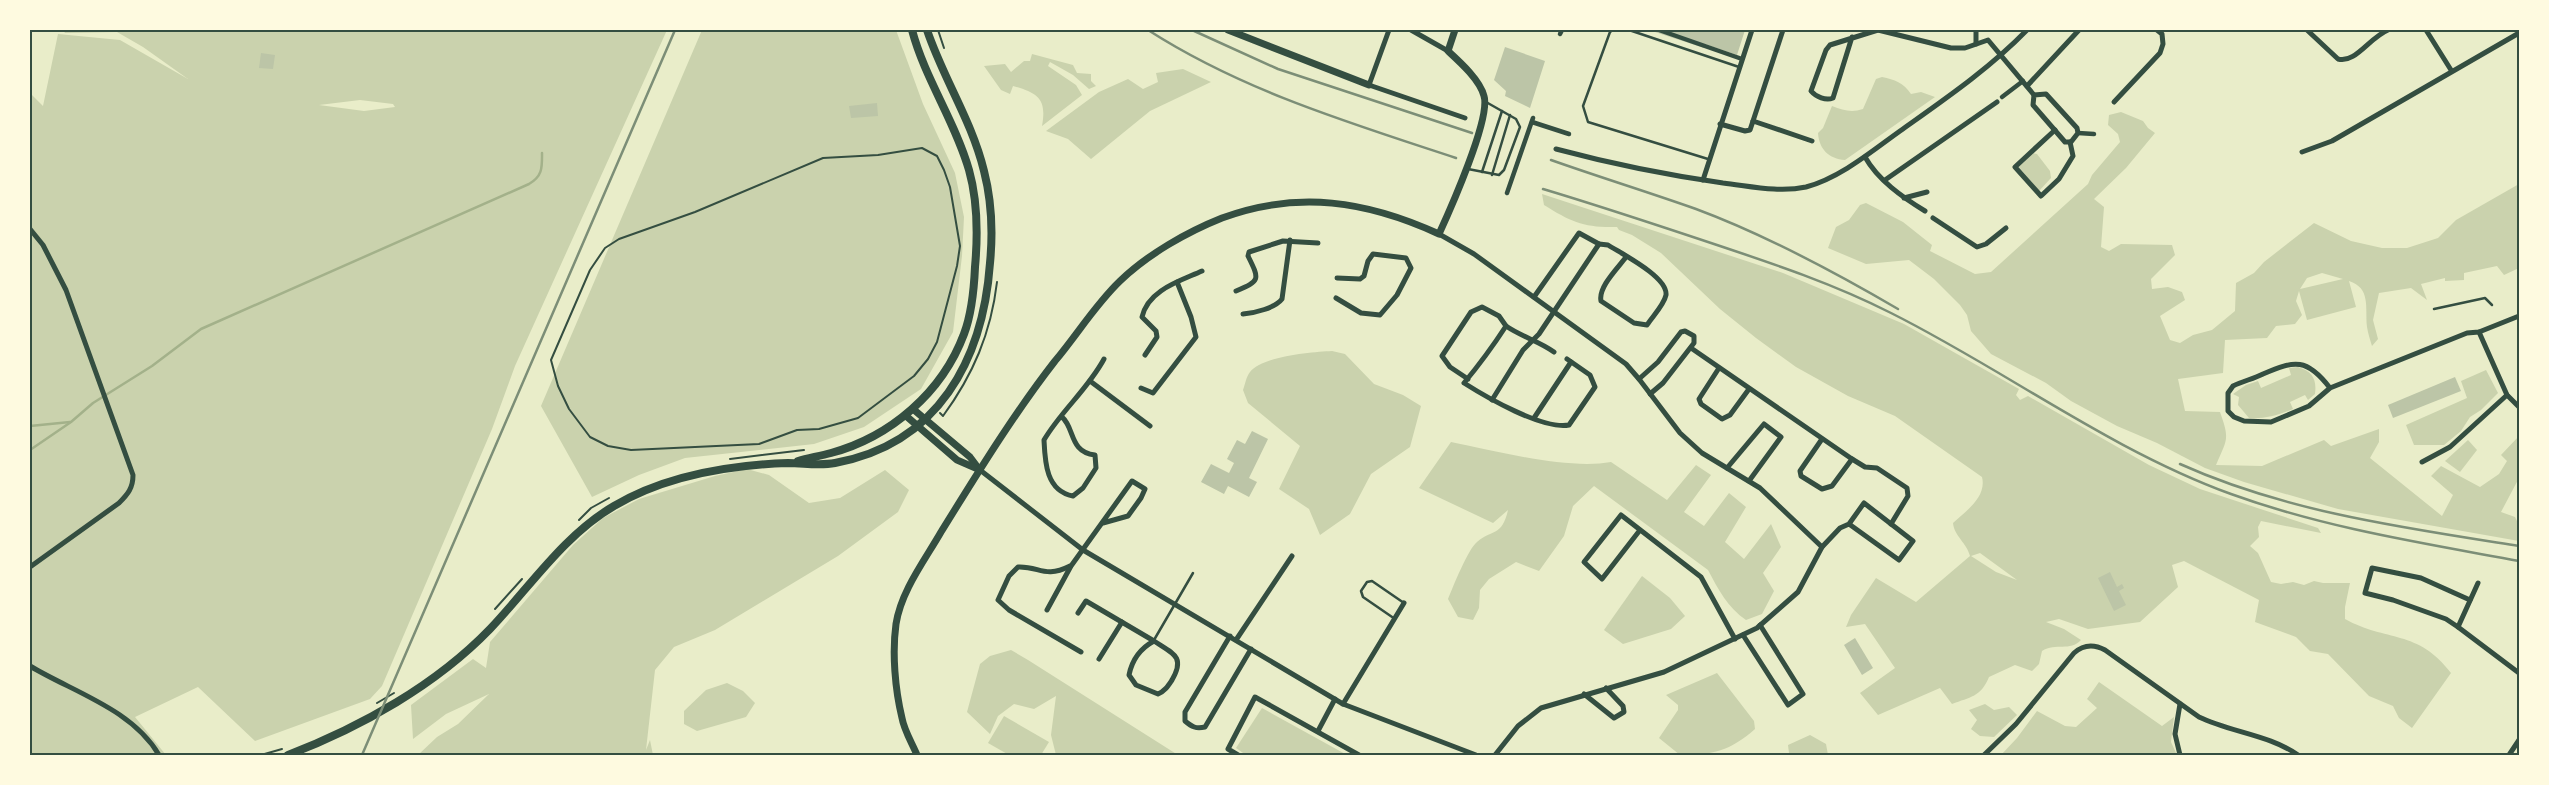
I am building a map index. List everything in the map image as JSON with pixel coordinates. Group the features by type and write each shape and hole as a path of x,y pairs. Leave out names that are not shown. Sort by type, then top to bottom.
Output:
{"main road":[{"path":"791,463 854,445 913,409 943,375 964,333 973,293 978,229 973,184 964,153 924,63 912,30"},
{"path":"288,755 353,726 418,688 474,644 578,534 613,506 655,486 681,478 751,466 791,463 834,463 860,456 886,444 924,420 954,383 975,346 986,303 992,225 989,192 979,151 938,60 927,30"}],"street":[{"path":"1228,30 1369,85 1465,118"},
{"path":"1369,85 1389,30"},
{"path":"1411,30 1448,51 1478,85 1486,102 1466,169 1439,234"},
{"path":"1448,51 1455,30"},
{"path":"1658,30 1742,59"},
{"path":"1703,180 1752,30"},
{"path":"1720,124 1745,132 1750,130 1783,30"},
{"path":"1852,37 1833,98 1829,100 1814,96 1812,91 1826,50 1830,45 1852,37 1878,30 1951,48 1965,48 1988,40 2034,95 2033,104 2065,142 2070,142"},
{"path":"1976,30 1976,44"},
{"path":"1556,149 1615,164 1703,180 1777,190 1805,187 1822,181 1865,156 2002,56 2027,30"},
{"path":"2027,86 2079,30"},
{"path":"2307,30 2338,58 2343,60 2354,57 2372,38 2388,30"},
{"path":"2426,30 2451,70"},
{"path":"2114,102 2156,58 2162,44 2161,31"},
{"path":"2302,152 2332,141 2423,89 2451,70 2519,33"},
{"path":"2002,97 2023,81"},
{"path":"2034,95 2046,94 2077,128 2078,133"},
{"path":"1885,180 1997,102"},
{"path":"1507,194 1533,120 1569,134"},
{"path":"1753,121 1812,141"},
{"path":"2055,130 2015,167 2041,196 2059,179 2073,156 2070,142"},
{"path":"2078,133 2094,134"},
{"path":"2070,142 2078,133"},
{"path":"1865,156 1876,173 1904,198 1925,211"},
{"path":"1904,198 1927,192"},
{"path":"917,755 902,719 896,671 896,623 909,586 980,470 1050,368 1114,288 1130,272 1184,236 1248,210 1296,202 1349,204 1372,208 1403,218 1439,234 1474,254 1626,364 1680,433 1702,453 1760,488 1822,547"},
{"path":"1933,218 1977,247 1986,244 2006,228"},
{"path":"30,229 44,244 66,290 132,467 133,485 128,494 30,567"},
{"path":"1534,296 1579,233 1599,244 1608,245 1653,274 1665,288 1666,295 1663,302 1647,325 1634,324 1601,301 1600,297 1605,287 1626,257"},
{"path":"1243,314 1252,314 1279,303 1282,299 1290,240"},
{"path":"1236,291 1254,284 1257,279 1257,273 1248,256 1249,252 1274,243 1290,240 1318,243"},
{"path":"1492,400 1530,341 1539,334 1599,244"},
{"path":"1336,298 1352,309 1380,315 1397,294 1410,274 1411,268 1406,258 1373,254 1368,260 1364,276 1360,279 1337,278"},
{"path":"1145,355 1157,337 1156,330 1142,317 1143,312 1158,293 1176,282 1202,271"},
{"path":"1141,388 1153,393 1195,340 1195,328 1176,282"},
{"path":"1468,378 1450,368 1442,356 1471,312 1476,308 1487,308 1500,316 1506,326 1530,341 1539,342 1554,352"},
{"path":"2330,388 2314,370 2306,365 2285,364 2234,386 2228,393 2228,411 2234,417 2244,422 2271,422 2309,406 2330,388 2467,332 2479,332 2519,316"},
{"path":"1506,326 1464,383 1508,409 1534,418 1564,426 1572,422 1594,387 1590,375 1569,361 1534,418"},
{"path":"1639,379 1658,362 1681,332 1685,331 1694,336 1694,344 1662,384 1650,394"},
{"path":"2479,332 2508,395 2519,406"},
{"path":"1690,348 1822,439 1866,467 1877,468 1907,488 1908,496 1891,524"},
{"path":"1062,417 1069,426 1073,441 1088,454 1095,455 1096,468 1082,488 1073,496 1054,486 1049,480 1044,440 1090,381 1104,359"},
{"path":"1719,368 1699,400 1700,404 1722,419 1730,415 1749,389"},
{"path":"1090,381 1150,426"},
{"path":"2422,462 2450,447 2508,395"},
{"path":"913,409 963,452 980,470 1083,550 1343,704 1476,755"},
{"path":"905,415 957,460 980,470"},
{"path":"1727,468 1764,424 1781,437 1748,481"},
{"path":"1822,439 1800,471 1801,476 1815,486 1822,489 1832,486 1852,458"},
{"path":"1047,610 1071,566 1130,482 1135,482 1143,487 1144,494 1128,516 1103,523"},
{"path":"1495,755 1518,726 1541,708 1664,672 1743,635 1760,625 1798,592 1822,547 1840,528 1849,524 1864,504 1913,541 1899,560 1849,524"},
{"path":"1640,530 1602,579 1584,562 1621,515 1701,577 1735,638"},
{"path":"1236,640 1292,556"},
{"path":"1071,566 1062,570 1044,573 1018,567 1009,576 998,600 1009,610 1081,652"},
{"path":"2470,600 2421,578 2372,568 2369,573 2365,593 2393,600 2446,619 2519,673"},
{"path":"2458,627 2478,582"},
{"path":"1078,613 1086,601 1154,641 1175,655 1179,662 1178,669 1168,686 1158,694 1136,685 1129,675 1137,656 1144,646 1154,641"},
{"path":"1343,704 1404,603"},
{"path":"1100,659 1122,622"},
{"path":"1743,635 1788,705 1803,694 1760,625"},
{"path":"1230,636 1185,712 1185,721 1191,726 1198,729 1205,727 1251,649"},
{"path":"1984,755 2016,724 2074,654 2084,646 2098,646 2105,650 2180,704 2214,724 2278,745 2298,755"},
{"path":"30,666 82,692 137,728 159,755"},
{"path":"1584,694 1614,718 1620,717 1624,712 1623,706 1606,688"},
{"path":"1238,755 1228,749 1255,697 1359,755"},
{"path":"1318,731 1335,699"},
{"path":"2180,704 2175,734 2180,755"},
{"path":"2509,755 2519,740"}],"lane":[{"path":"1613,30 1610,32 1583,106 1588,122 1709,159"},
{"path":"1629,30 1739,67"},
{"path":"1466,169 1499,175 1504,170 1520,127 1516,119 1486,102"},
{"path":"1482,172 1502,111"},
{"path":"1492,175 1510,115"},
{"path":"2434,309 2484,298 2492,304"},
{"path":"1154,641 1193,573"},
{"path":"1395,619 1363,597 1361,591 1367,582 1372,581 1404,603"}],"path":[{"path":"922,148 937,156 950,186 960,246 957,266 937,342 928,359 914,376 879,404 858,418 819,429 797,430 759,444 631,450 608,446 590,437 569,409 558,386 551,360 590,270 612,242 695,212 823,158 878,155 922,148"},
{"path":"727,460 813,449"},
{"path":"577,522 591,508 614,496"},
{"path":"491,615 523,578"},
{"path":"372,706 395,692"}],"green space":[{"path":"63,30 667,30 515,366 492,429 382,686 370,699 255,741 198,687 135,717 166,755 30,755 30,93 43,106 58,34 120,40 188,79 143,47 117,32 65,33","holes":["360,100 393,104 395,107 364,111 319,105"]},
{"path":"702,30 896,30 923,104 955,173 964,217 962,256 953,332 921,389 864,427 814,444 685,458 639,475 592,497 541,406"},
{"path":"1032,54 1073,65 1077,73 1091,74 1091,81 1096,86 1089,89 1073,75 1050,62 1048,66 1076,85 1082,95 1042,126 1043,109 1039,98 1029,91 1013,86 1010,94 1001,90 984,66 1005,64 1011,72 1024,61 1030,61"},
{"path":"1183,69 1211,82 1150,111 1091,159 1068,139 1046,131 1099,92 1128,79 1143,89 1158,82 1156,73"},
{"path":"1882,77 1898,82 1911,94 1921,92 1935,97 1845,160 1834,158 1820,144 1818,133 1823,128 1832,106 1851,111 1863,109 1876,79"},
{"path":"2121,112 2143,121 2155,133 2126,168 2094,199 2104,207 2101,247 2109,251 2121,244 2172,245 2175,255 2151,279 2152,289 2168,287 2182,292 2185,300 2160,316 2170,340 2180,343 2193,335 2212,330 2235,311 2236,283 2254,273 2264,262 2314,223 2351,241 2382,248 2407,248 2438,238 2456,220 2519,184 2519,268 2504,275 2497,266 2464,273 2464,280 2445,281 2445,278 2421,284 2427,300 2411,288 2379,293 2373,320 2378,339 2372,346 2367,327 2366,299 2361,288 2356,284 2349,281 2356,307 2307,320 2299,291 2296,301 2302,315 2295,324 2276,326 2267,338 2225,340 2223,373 2178,379 2185,411 2220,412 2226,439 2216,465 2262,466 2324,440 2331,446 2379,429 2379,442 2370,458 2442,516 2453,495 2431,476 2441,466 2480,487 2499,474 2507,461 2501,455 2519,436 2519,478 2501,512 2515,517 2519,525 2519,541 2338,509 2244,482 2205,468 2157,443 2117,426 2071,401 2046,383 1991,354 1971,331 1967,315 1960,305 1934,279 1909,260 1866,264 1828,248 1836,227 1849,220 1860,205 1866,203 1903,222 1932,245 1930,251 1975,274 1991,272 2088,184 2092,175 2120,142 2118,134 2108,125 2109,115","holes":["2322,273 2343,279 2300,289 2307,278"]},
{"path":"2032,153 2037,154 2050,171 2051,178 2039,191 2018,166"},
{"path":"1542,194 1783,273 1904,324 2019,389 2016,395 2020,400 2028,396 2149,465 2200,489 2318,528 2321,533 2261,521 2258,527 2259,537 2250,546 2258,553 2271,582 2281,584 2293,582 2304,585 2314,581 2350,583 2345,607 2345,619 2374,631 2401,638 2426,649 2439,659 2451,673 2412,728 2399,718 2393,706 2369,696 2328,654 2310,651 2296,637 2255,622 2259,600 2184,561 2172,565 2178,587 2140,622 2088,629 2059,619 2046,622 2064,629 2081,640 2072,646 2052,647 2042,651 2039,664 2032,671 2015,665 1989,677 1979,692 1964,700 1952,704 1940,688 1878,715 1860,693 1895,668 1865,624 1846,627 1851,615 1876,578 1916,602 1970,556 1953,523 1978,497 1983,484 1982,477 1895,416 1848,396 1796,367 1720,309 1661,253 1632,235 1619,230 1617,227 1579,223 1562,216 1544,205","holes":["1980,553 2017,580 1996,572 1971,556"]},
{"path":"1332,351 1345,354 1374,384 1403,395 1421,406 1410,447 1371,474 1350,514 1320,535 1309,509 1279,489 1300,446 1248,403 1243,390 1250,372 1265,362 1288,356"},
{"path":"2298,367 2310,373 2314,380 2315,394 2308,400 2305,395 2290,402 2293,409 2261,418 2249,418 2238,405 2239,397 2233,394 2246,385 2258,381 2261,388 2291,375 2289,368"},
{"path":"2486,370 2498,393 2481,410 2470,417 2461,431 2444,445 2414,445 2406,425 2467,398 2461,381"},
{"path":"2468,440 2477,450 2460,472 2445,461"},
{"path":"1451,442 1553,462 1594,464 1611,462 1667,500 1696,465 1711,475 1684,512 1704,526 1729,493 1746,507 1725,542 1744,559 1771,524 1781,547 1763,573 1774,591 1762,614 1746,620 1729,604 1708,570 1594,486 1573,506 1564,536 1539,571 1516,562 1489,579 1480,590 1479,608 1473,620 1458,617 1448,599 1461,569 1473,546 1482,538 1500,529 1506,519 1508,510 1493,523 1419,488"},
{"path":"747,469 769,475 809,503 840,498 885,470 909,490 898,512 838,556 715,630 674,647 655,670 646,750 650,740 653,755 418,755 437,737 458,724 489,694 446,714 413,739 411,705 473,659 486,668 490,642 573,545 603,518 639,499 715,476"},
{"path":"1642,576 1670,598 1685,616 1671,629 1623,644 1604,630"},
{"path":"1011,650 1178,755 1056,755 1051,735 1056,696 1034,709 1014,704 998,716 990,734 967,712 980,664 990,656"},
{"path":"1717,673 1754,721 1755,729 1729,747 1712,753 1680,755 1659,738 1678,710 1678,705 1666,695"},
{"path":"2099,682 2162,726 2174,717 2171,742 2177,755 2001,755 2017,738 2037,711 2065,726 2076,727 2097,708 2087,699"},
{"path":"727,683 743,691 755,703 746,717 697,731 684,724 684,711 706,690"},
{"path":"1985,704 1994,710 2009,707 2017,715 1994,737 1980,736 1971,729 1977,720 1969,710"},
{"path":"1262,708 1347,755 1246,755 1236,748"},
{"path":"1004,716 1049,742 1041,755 1009,755 988,743"},
{"path":"1810,735 1826,744 1828,755 1785,755 1789,753 1788,745"}],"building":[{"path":"1649,30 1745,30 1737,55 1705,44 1704,48"},
{"path":"1505,47 1545,61 1530,108 1505,96 1506,91 1494,80"},
{"path":"261,53 275,55 273,69 259,68"},
{"path":"877,103 878,116 851,118 849,106"},
{"path":"2455,377 2461,391 2393,418 2388,405"},
{"path":"1252,431 1268,439 1249,478 1257,482 1249,497 1228,486 1224,494 1201,482 1211,464 1229,473 1234,463 1227,459 1237,440 1245,444"},
{"path":"2110,572 2117,587 2122,584 2124,588 2119,591 2126,605 2114,611 2098,578"},
{"path":"1855,638 1873,668 1862,675 1844,645"}],"waterway":[{"path":"30,450 71,422 93,403 152,366 201,329 529,184 537,178 542,167 542,153"},
{"path":"30,426 70,422"}],"railway":[{"path":"362,755 675,30"},
{"path":"1148,30 1184,52 1259,88 1337,118 1456,158"},
{"path":"1192,30 1278,69 1472,133"},
{"path":"1551,160 1696,209 1748,230 1849,281 1898,309"},
{"path":"1543,189 1759,259 1848,293 1933,335 2143,455 2186,476 2231,494 2266,506 2374,534 2519,561"},
{"path":"2180,464 2262,495 2304,506 2389,525 2519,546"}]}
